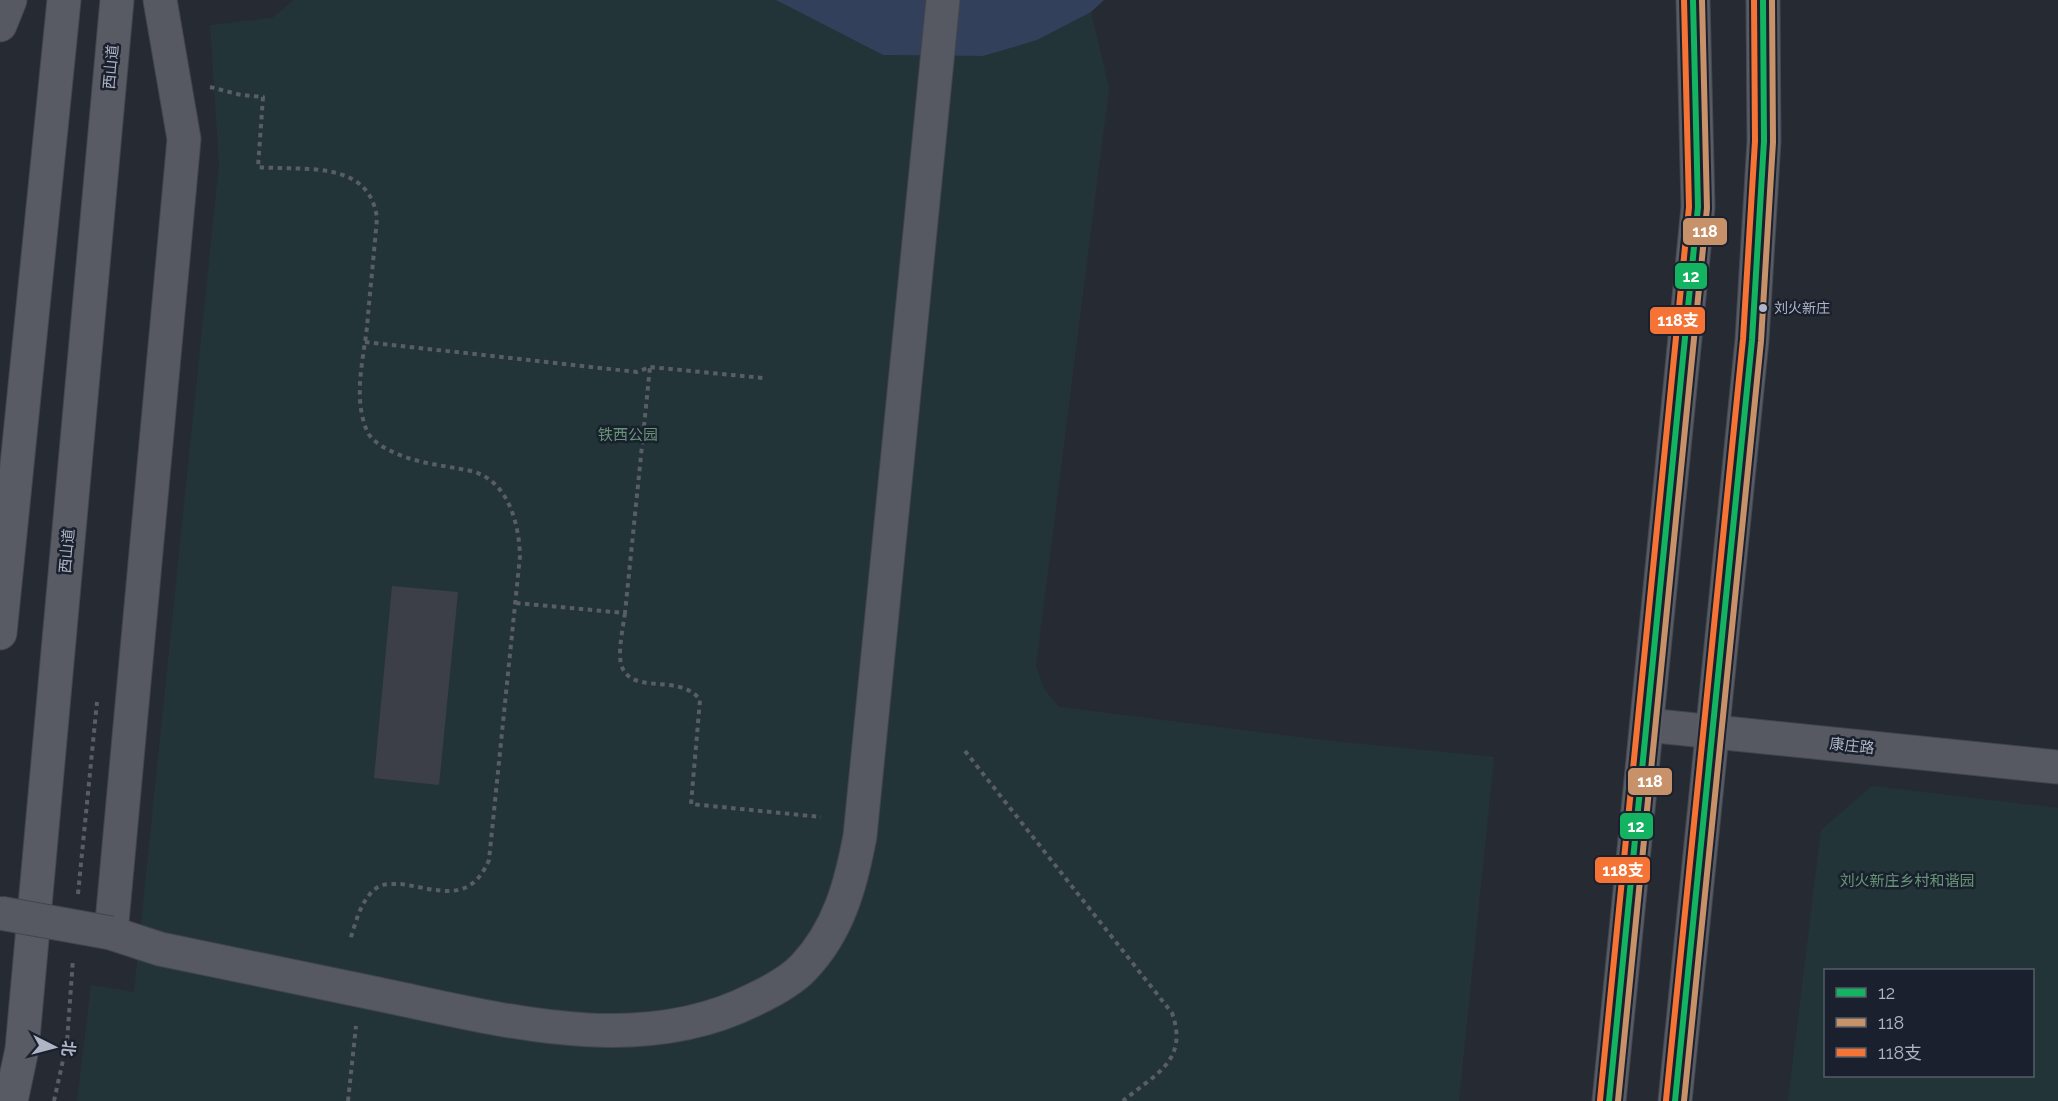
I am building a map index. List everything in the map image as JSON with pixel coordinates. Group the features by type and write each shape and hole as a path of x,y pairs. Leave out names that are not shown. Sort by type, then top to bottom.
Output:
{"main road":[{"path":"0,633 64,0"},
{"name":"西山道","path":"11,1101 22,1049 117,0"},
{"path":"1609,1101 1698,207 1693,0"},
{"path":"1675,1101 1752,340 1764,141 1763,0"}],"street":[{"path":"0,25 10,0"},
{"path":"111,933 184,139 160,0"},
{"path":"0,913 111,933 160,949 507,1020 612,1031 644,1029 709,1017 742,1006 767,994 803,968 828,937 838,915 851,881 860,836 943,0"},
{"name":"康庄路","path":"1647,725 2058,767"}],"path":[{"path":"210,87 241,95 263,97 258,167 342,173 358,180 368,189 376,204 377,218 359,397 368,434 381,446 422,464 473,472 490,481 502,494 519,529 520,556 516,603 489,860 483,874 474,885 462,890 396,884 380,885 369,895 360,910 350,940"},
{"path":"365,342 637,372 650,367 763,378"},
{"path":"650,367 620,655 622,667 628,677 638,682 684,686 694,691 700,700 691,804 821,817"},
{"path":"516,603 625,613"},
{"path":"965,751 1172,1013 1178,1030 1177,1047 1170,1062 1123,1101"},
{"path":"348,1101 356,1026"}],"green space":[{"name":"铁西公园","path":"294,0 776,0 883,55 983,56 1091,12 1109,88 1036,666 1044,689 1059,707 1331,741 1494,757 1459,1101 77,1101 91,985 134,992 219,164 210,25 272,18"},
{"name":"刘火新庄乡村和谐园","path":"1872,786 2058,808 2058,1101 1788,1101 1821,830"}],"water":[{"path":"776,0 1104,0 1091,12 1037,40 983,56 883,55"}],"building":[{"path":"392,586 458,592 439,785 374,778"}],"transit line":[{"name":"118支","path":"1600,1100 1689,207 1684,0"},
{"name":"12","path":"1609,1101 1698,207 1693,0"},
{"name":"118","path":"1618,1101 1707,208 1702,0"},
{"name":"118支","path":"1666,1100 1743,339 1755,141 1754,0"},
{"name":"12","path":"1675,1101 1752,340 1764,141 1763,0"},
{"name":"118","path":"1684,1101 1761,341 1773,142 1772,0"}],"place":[{"name":"刘火新庄","path":"1763,308"}]}
